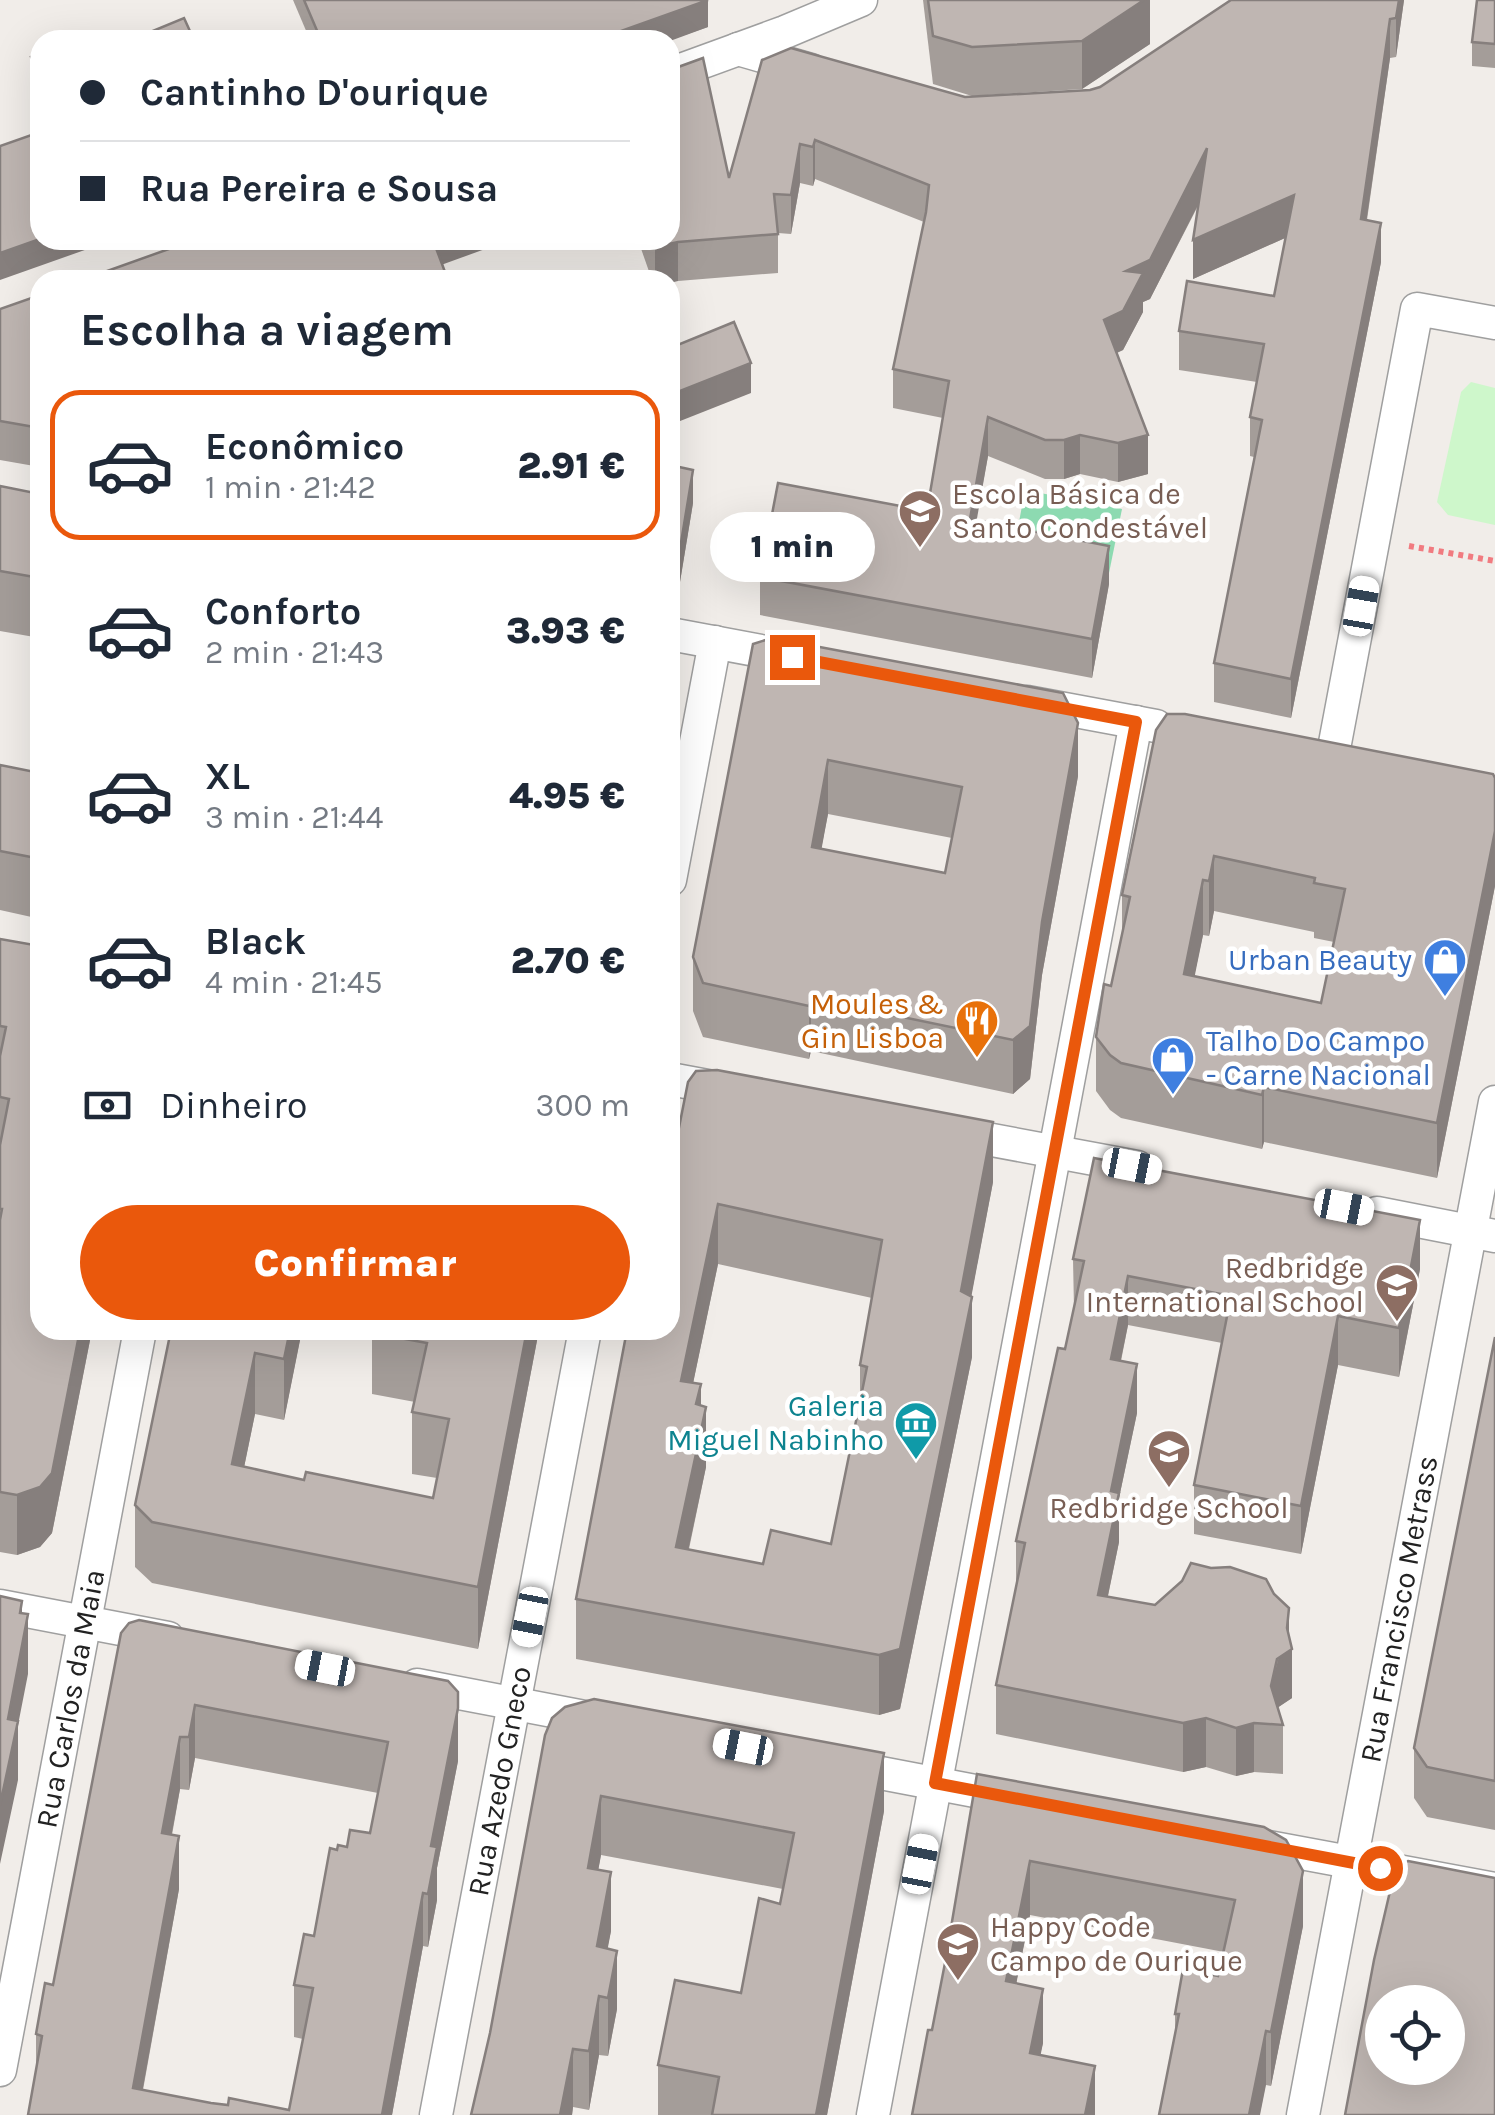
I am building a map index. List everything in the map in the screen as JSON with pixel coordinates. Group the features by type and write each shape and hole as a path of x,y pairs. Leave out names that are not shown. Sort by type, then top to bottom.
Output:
{"street":[{"path":"680,70 861,0"},
{"path":"738,50 838,78"},
{"path":"1332,759 1417,309 1495,324"},
{"path":"680,636 830,664"},
{"path":"680,827 715,642"},
{"path":"1002,697 1194,733"},
{"path":"873,2115 1136,722"},
{"path":"1292,752 1368,765"},
{"path":"680,1080 767,1097"},
{"name":"Rua Francisco Metrass","path":"1303,2115 1351,1862 1483,1233 1495,1102"},
{"path":"921,1126 1170,1174"},
{"path":"1338,1206 1483,1233"},
{"name":"Rua Carlos da Maia","path":"0,2070 138,1340"},
{"name":"Rua Azedo Gneco","path":"436,2115 583,1340"},
{"path":"0,1606 191,1642"},
{"path":"382,1678 628,1725"},
{"path":"820,1762 1039,1803"},
{"path":"1214,1836 1495,1889"}],"path":[{"path":"1373,540 1495,561"}],"green space":[{"path":"1471,382 1495,388 1495,525 1448,515 1437,502 1461,392"},
{"path":"1025,490 1122,509 1109,573 1013,554"}],"building":[{"path":"304,0 708,0 624,30 317,30"},
{"path":"928,0 1144,0 1082,41 972,47 933,36"},
{"path":"1231,0 1399,0 1396,18 1390,19 1361,219 1381,223 1291,679 1214,663 1262,420 1250,417 1264,344 1179,331 1187,281 1274,296 1294,195 1193,240 1207,148 1150,260 1126,271 1143,273 1123,311 1104,320 1148,435 1118,443 1080,435 1045,440 988,417 970,519 1109,546 1092,639 760,577 778,483 927,511 949,381 893,369 929,185 815,140 813,147 800,144 791,195 774,194 778,234 680,242 680,66 703,58 729,178 762,60 791,48 965,97 1100,87"},
{"path":"1477,0 1495,0 1495,44 1472,42"},
{"path":"184,18 189,30 155,30"},
{"path":"30,136 30,242 0,253 0,146"},
{"path":"166,250 437,250 444,270 110,270"},
{"path":"30,298 30,426 0,421 0,309"},
{"path":"734,322 751,363 680,391 680,344"},
{"path":"680,467 693,470 680,549"},
{"path":"0,486 30,492 30,576 0,571"},
{"path":"772,638 1063,693 1078,723 1042,922 1030,1026 1013,1040 811,998 809,1006 703,983 693,957 753,644","holes":["828,760 962,787 945,873 812,847"]},
{"path":"1167,714 1185,714 1493,774 1495,831 1437,1123 1264,1087 1262,1095 1121,1063 1096,1037 1104,984 1111,986 1130,897 1122,895 1156,730","holes":["1214,856 1315,878 1314,883 1345,889 1321,1003 1184,974 1203,880 1209,881"]},
{"path":"0,765 30,771 30,857 0,851"},
{"path":"0,939 30,944 30,1340 78,1340 52,1473 40,1487 17,1495 0,1492 0,1145 9,1099 0,1097 0,1056 6,1027 0,1026"},
{"path":"717,1070 993,1122 961,1291 972,1297 900,1649 879,1655 576,1599 625,1340 680,1340 680,1122 688,1082 696,1071","holes":["718,1204 882,1240 860,1365 867,1367 831,1544 771,1530 763,1564 676,1547 706,1407 696,1404 701,1384 681,1381"]},
{"path":"1094,1158 1420,1220 1399,1328 1338,1316 1301,1506 1194,1485 1231,1296 1128,1276 1111,1359 1137,1364 1111,1491 1119,1493 1098,1595 1155,1605 1182,1581 1191,1563 1230,1567 1266,1579 1274,1594 1289,1608 1287,1628 1292,1649 1277,1659 1271,1686 1283,1725 1254,1723 1236,1728 1206,1718 1183,1723 996,1685 1025,1543 1016,1541 1058,1348 1065,1349 1084,1261 1073,1259"},
{"path":"1495,1337 1495,1781 1427,1767 1414,1748"},
{"path":"169,1340 288,1340 284,1359 255,1353 232,1464 304,1480 306,1472 433,1498 449,1419 412,1412 427,1343 410,1340 525,1340 478,1587 152,1522 135,1505"},
{"path":"0,1596 22,1601 20,1613 28,1614 8,1719 18,1721 0,1805"},
{"path":"139,1620 448,1681 458,1692 431,1846 437,1847 428,1894 423,1893 382,2115 28,2115 42,2036 36,2034 45,1983 53,1985 121,1633 129,1623","holes":["195,1705 388,1742 370,1833 350,1830 347,1847 330,1848 314,1936 304,1934 294,1985 313,1988 289,2110 229,2098 228,2105 211,2103 133,2088 179,1836 162,1833 180,1737 189,1737"]},
{"path":"594,1699 884,1753 816,2115 712,2115 719,2077 658,2065 675,1980 741,1993 759,1898 780,1904 794,1833 601,1796 588,1868 611,1872 597,1946 617,1951 608,1998 599,1996 589,2051 573,2049 560,2115 471,2115 545,1735 552,1718 565,1707"},
{"path":"977,1774 1264,1827 1286,1840 1303,1871 1271,2032 1266,2031 1249,2115 1159,2115 1179,2014 1175,2014 1183,1969 1218,1976 1235,1900 1030,1861 1006,1981 1043,1989 1030,2053 1095,2066 1085,2115 912,2115 945,1963"},
{"path":"1408,1861 1495,1878 1495,2115 1345,2115 1365,2008 1365,2085 1465,2085 1465,1985 1369,1985 1395,1870"}],"place":[{"name":"Escola Básica de Santo Condestável","path":"920,549"},
{"name":"Urban Beauty","path":"1445,998"},
{"name":"Moules & Gin Lisboa","path":"977,1059"},
{"name":"Talho Do Campo - Carne Nacional","path":"1173,1096"},
{"name":"Redbridge International School","path":"1397,1323"},
{"name":"Galeria Miguel Nabinho","path":"916,1461"},
{"name":"Redbridge School","path":"1169,1489"},
{"name":"Happy Code Campo de Ourique","path":"958,1982"}],"route":[{"path":"792,657 1136,722 935,1783 1380,1868"}]}
